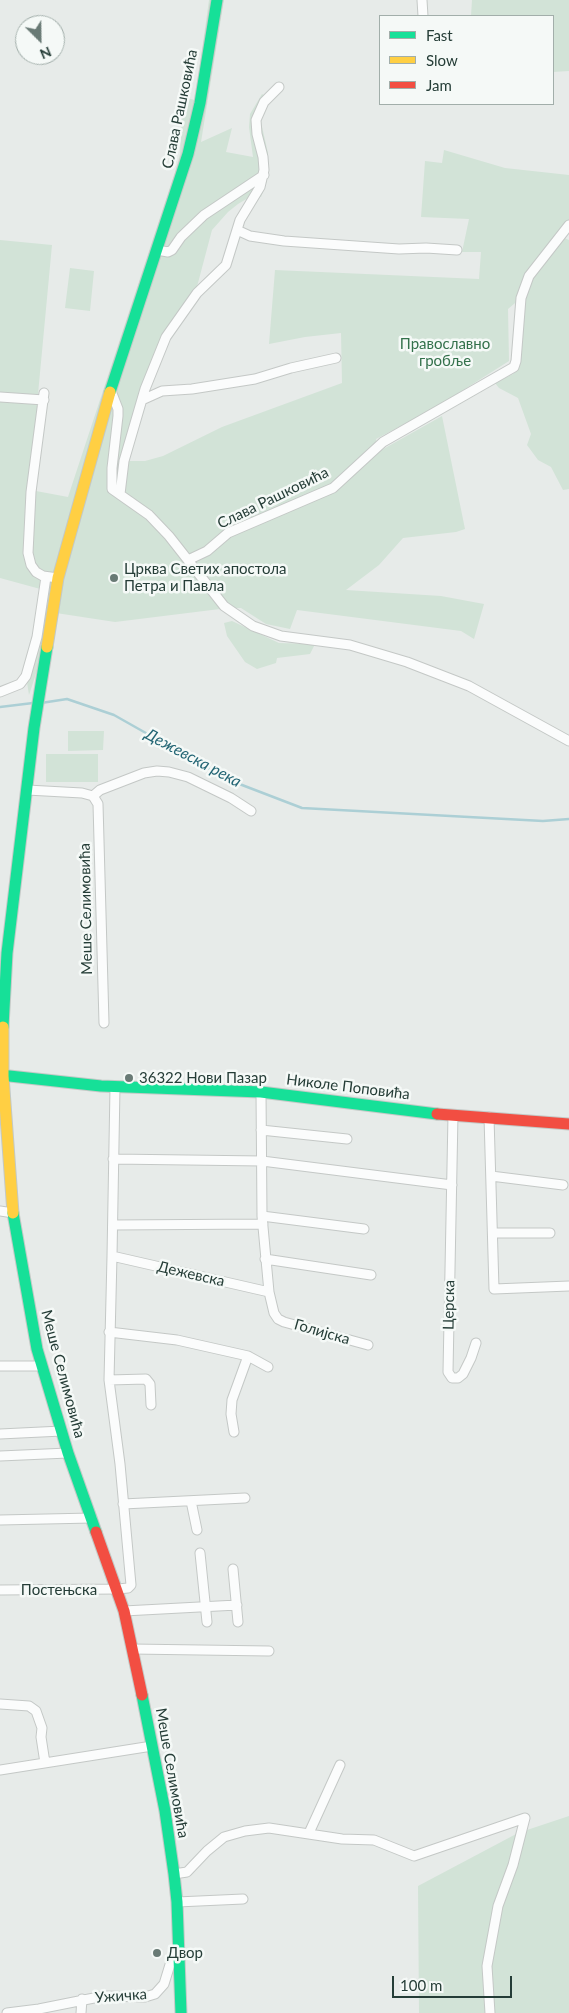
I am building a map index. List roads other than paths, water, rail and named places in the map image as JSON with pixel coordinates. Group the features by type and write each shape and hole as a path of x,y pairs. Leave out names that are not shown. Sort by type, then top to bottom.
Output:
{"main road":[{"name":"Слава Рашковића","path":"34,728 52,578 111,391 129,326 157,250 191,145 217,0"},
{"name":"Меше Селимовића","path":"34,728 7,953 3,1008 2,1076 13,1214 37,1349 68,1453 124,1611 165,1812 174,1874 177,1902 181,2013"},
{"name":"Николе Поповића","path":"2,1076 115,1087 261,1092 453,1114 569,1124"}],"street":[{"path":"422,0 424,15"},
{"path":"120,494 124,461 147,380 168,332 197,293 226,265 247,206 259,190 264,175 263,157 257,134 256,120 264,102 278,86"},
{"path":"157,250 168,252 172,250 181,237 204,215 264,175"},
{"name":"Слава Рашковића","path":"188,560 208,551 228,533 334,488 383,442 514,366 521,298 529,276 569,225"},
{"path":"237,230 250,236 284,241 399,250 426,248 457,250"},
{"path":"142,400 162,391 192,389 255,379 291,368 336,358"},
{"path":"111,391 118,409 112,468 112,489 149,515 169,536 224,606 253,626 281,636 350,644 407,662 469,686 569,741"},
{"path":"0,398 44,396 31,492 28,553 33,569 39,574 52,578"},
{"name":"Слава Рашковића","path":"0,692 20,684 26,676 52,578"},
{"path":"27,790 82,793 93,796 100,790 144,773 169,772 188,777 231,798 251,811"},
{"name":"Меше Селимовића","path":"93,796 98,804 104,1023"},
{"path":"115,1087 109,1380 120,1464 131,1585 128,1588 118,1590"},
{"name":"Голијска","path":"261,1092 265,1258 269,1292 274,1313 278,1319 368,1345"},
{"name":"Церска","path":"453,1114 448,1372 452,1378 458,1378 463,1374 476,1343"},
{"path":"489,1117 494,1289 569,1286"},
{"path":"261,1130 347,1139"},
{"path":"113,1159 262,1161 452,1185"},
{"path":"491,1176 563,1185"},
{"path":"0,1211 13,1214"},
{"path":"113,1225 263,1220 364,1229"},
{"path":"493,1233 550,1233"},
{"name":"Дежевска","path":"112,1256 269,1292"},
{"path":"265,1258 371,1275"},
{"path":"110,1332 176,1340 248,1356 268,1367"},
{"path":"234,1432 231,1414 232,1400 248,1356"},
{"path":"0,1366 42,1366"},
{"path":"109,1380 149,1380 151,1405"},
{"path":"0,1434 62,1431"},
{"path":"0,1456 68,1453"},
{"path":"123,1504 245,1498"},
{"path":"191,1501 198,1530"},
{"path":"0,1520 92,1518"},
{"path":"200,1553 207,1622"},
{"path":"233,1570 238,1622"},
{"name":"Постењска","path":"0,1590 118,1590"},
{"path":"124,1611 237,1605"},
{"path":"132,1650 269,1651"},
{"path":"0,1704 29,1706 36,1711 42,1728 45,1763"},
{"path":"0,1770 152,1746"},
{"path":"309,1833 340,1765"},
{"name":"Меше Селимовића","path":"174,1874 187,1872 207,1851 224,1837 269,1828 342,1839 374,1840 414,1856 525,1818 513,1865 498,1906 487,1966 490,2013"},
{"path":"177,1902 243,1899"},
{"name":"Ужичка","path":"7,2013 39,2009 104,1996 146,1997 154,1994 164,1984 172,1958 179,1951"},
{"path":"81,2013 82,2000"}],"waterway":[{"name":"Дежевска река","path":"41,703 67,699 114,715 229,780 302,808 543,821 569,819"},
{"name":"Дежевска река","path":"0,707 33,703"}],"place":[{"name":"Црква Светих апостола Петра и Павла","path":"114,578"},
{"name":"36322 Нови Пазар","path":"129,1078"},
{"name":"Двор","path":"157,1953"}],"park label":[{"name":"Православно гробље","path":"445,352"}]}
